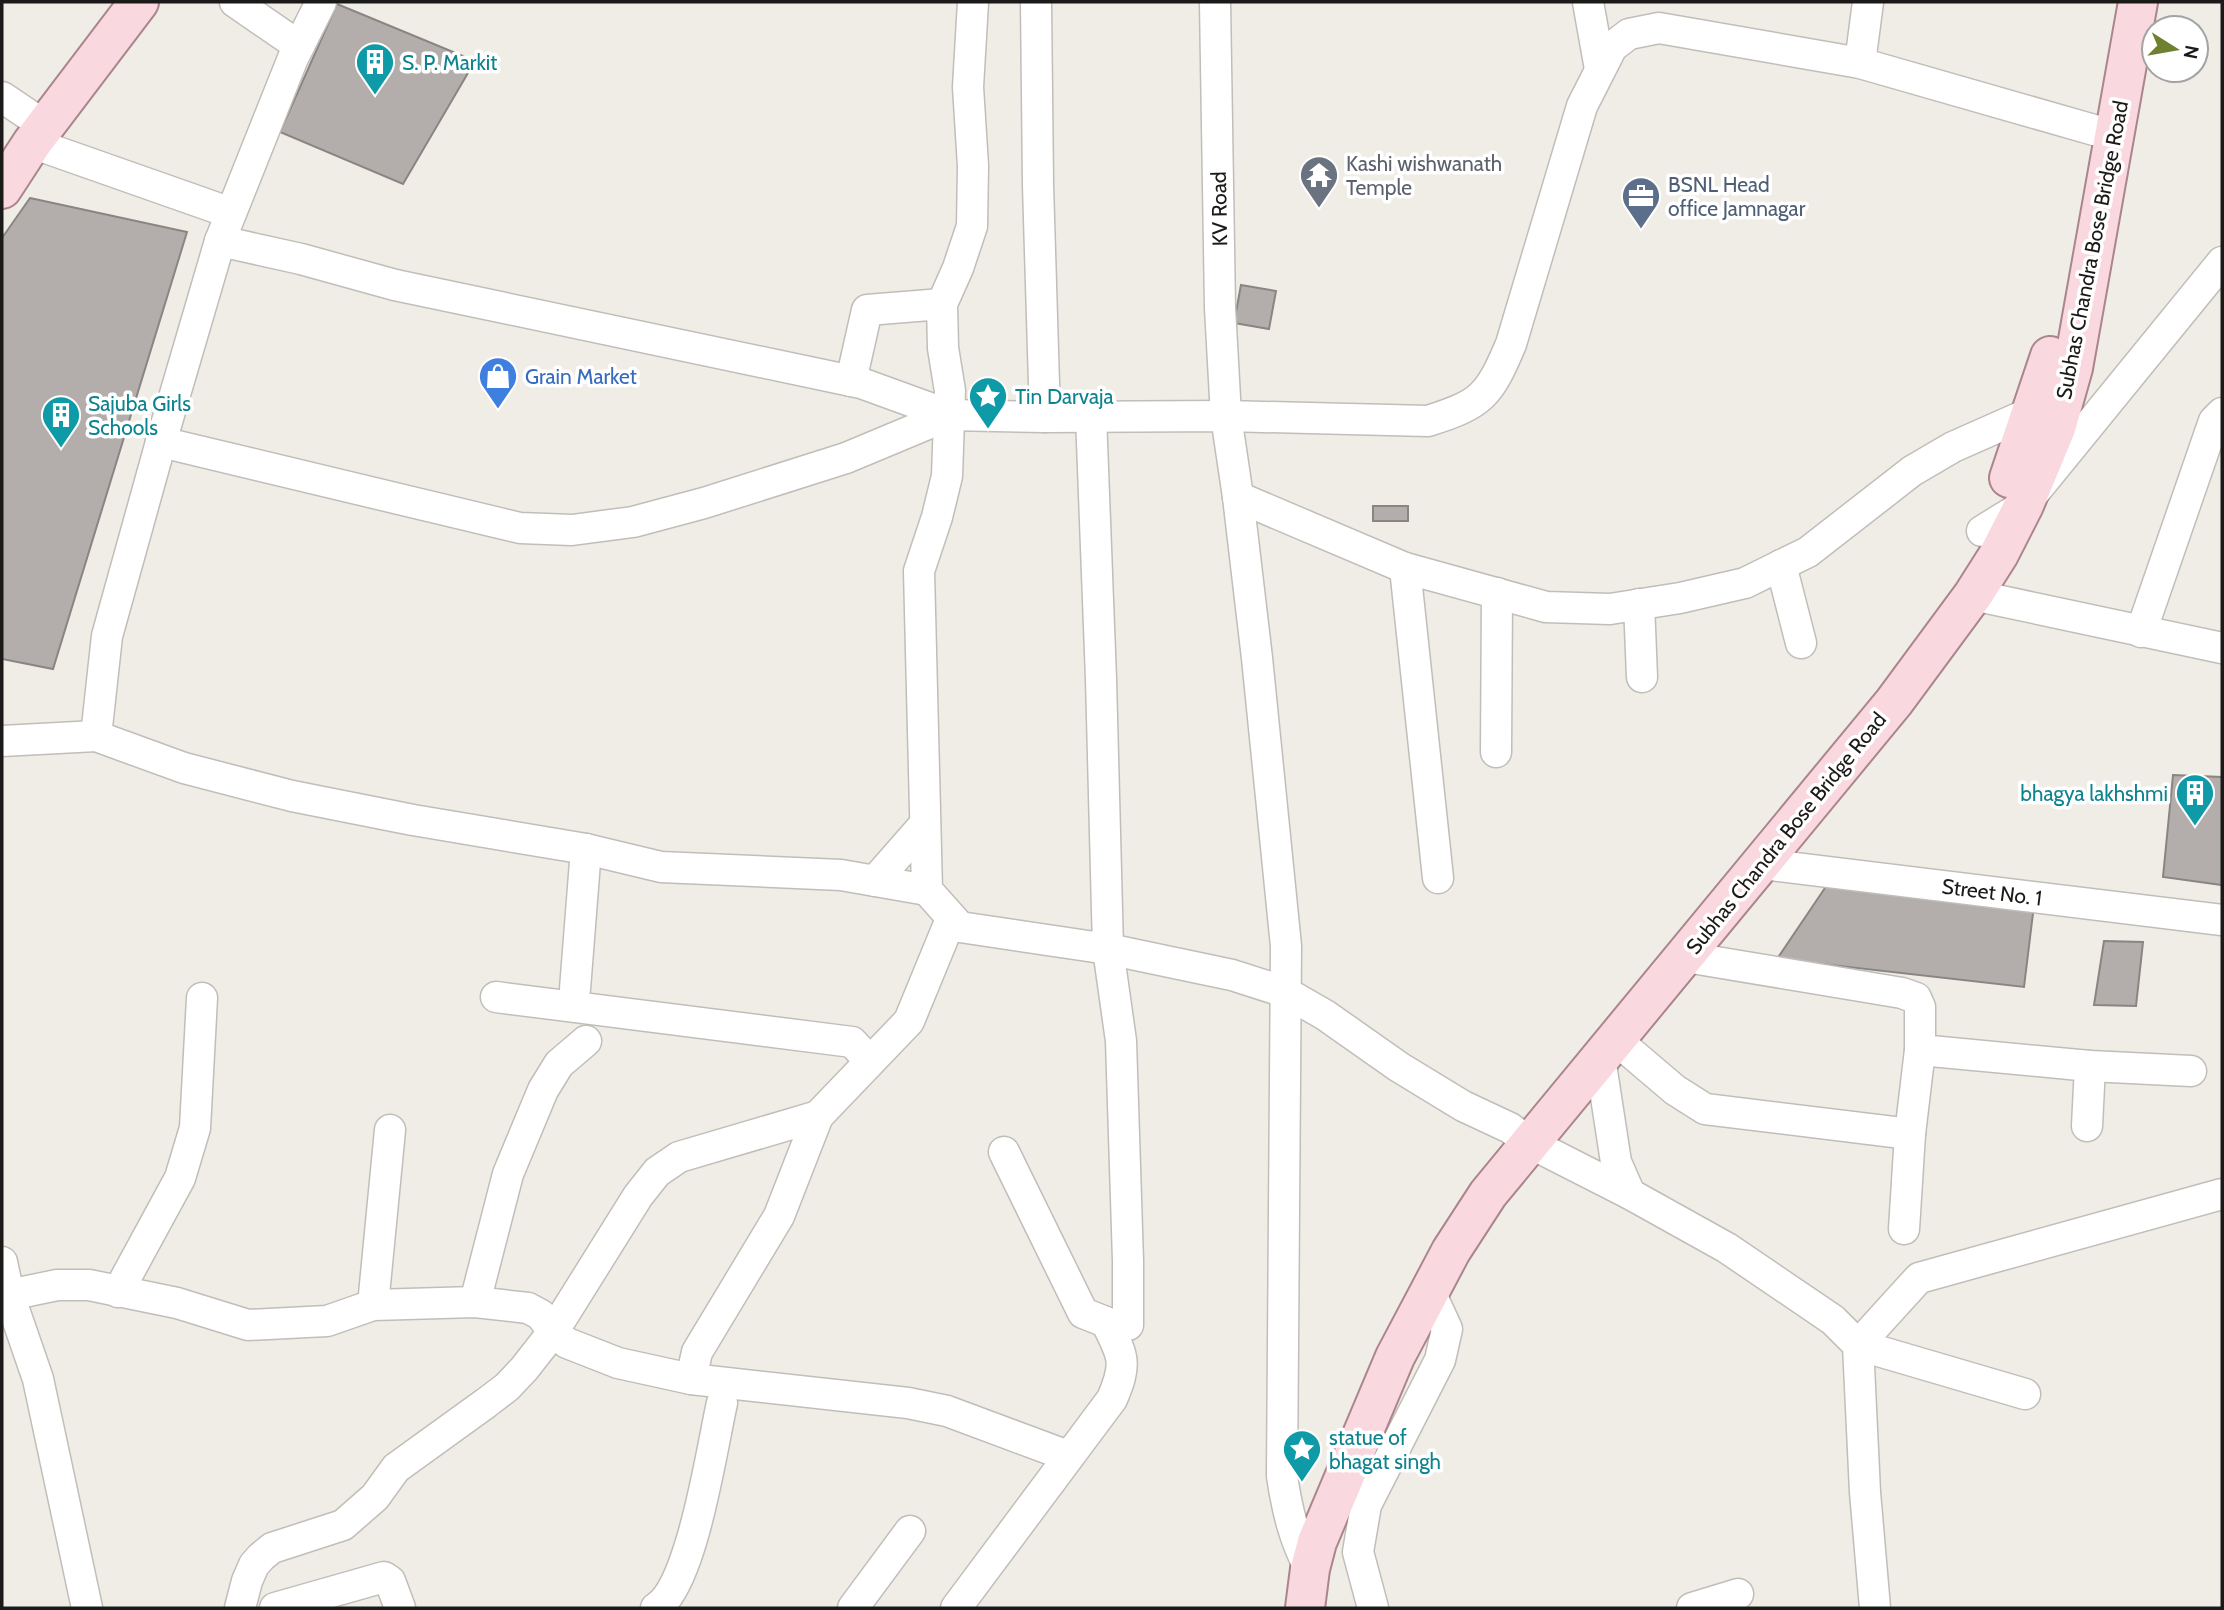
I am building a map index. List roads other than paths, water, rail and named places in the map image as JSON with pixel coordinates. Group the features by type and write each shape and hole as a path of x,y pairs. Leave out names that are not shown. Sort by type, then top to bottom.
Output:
{"main road":[{"path":"2,189 139,2"},
{"name":"Subhas Chandra Bose Bridge Road","path":"1305,1608 1304,1557 1317,1542 1395,1357 1451,1251 1488,1194 1519,1135 1882,676 1962,568 2001,498 2053,348 2117,2"},
{"name":"Subhas Chandra Bose Bridge Road","path":"1286,1608 1304,1557 1324,1472 1414,1272 1469,1179 1519,1135 1608,1048 1686,957 1894,702 1973,595 1999,554 2024,505 2056,428 2073,368 2138,2"}],"street":[{"path":"235,2 299,47"},
{"path":"96,736 107,636 220,241 299,47 321,2"},
{"path":"926,890 919,571 947,476 950,391 943,348 942,304 972,226 973,166 968,87 973,2"},
{"path":"1036,2 1045,417"},
{"name":"KV Road","path":"1215,2 1220,308 1226,416 1238,497 1286,946 1282,1476 1287,1514 1304,1557"},
{"path":"1588,2 1600,69"},
{"path":"1860,63 1868,2"},
{"path":"220,241 434,294 850,381 949,415 1226,416 1429,421 1460,411 1483,396 1500,371 1511,344 1581,106 1612,47 1629,34 1660,28 1860,63 2094,130"},
{"path":"2,97 39,135 231,213"},
{"path":"1982,531 2024,505 2222,262"},
{"path":"850,381 867,310 942,304"},
{"path":"1238,497 1405,568 1557,608 1610,609 1680,598 1745,583 1808,552 1922,465 1953,447 2032,412"},
{"path":"2141,632 2214,421 2222,413"},
{"path":"161,442 520,528 572,530 633,522 704,503 846,458 949,415"},
{"path":"1091,416 1108,949 1121,1041 1128,1325"},
{"path":"1781,565 1801,643"},
{"path":"1405,568 1438,878"},
{"path":"1496,752 1497,593"},
{"path":"1973,595 2222,648"},
{"path":"1639,604 1642,677"},
{"path":"2,741 96,736 184,768 292,796 413,820 586,849 661,867 841,875 926,890 960,927 1108,949 1232,975 1285,992 1325,1015 1452,1100 1727,1248 1833,1320 1858,1345 2025,1394"},
{"path":"875,881 925,824"},
{"path":"559,1064 572,998 586,849"},
{"name":"Street No. 1","path":"1762,864 2222,920"},
{"path":"691,1379 697,1352 779,1216 818,1116 909,1021 951,919"},
{"path":"1686,957 1916,998 1920,1007 1920,1051 1910,1134 1904,1229"},
{"path":"496,997 572,998 852,1042 870,1061"},
{"path":"118,1292 180,1178 195,1128 202,998"},
{"path":"475,1302 508,1174 543,1090 559,1064 586,1041"},
{"path":"1608,1048 1616,1162 1630,1194"},
{"path":"1608,1048 1705,1109 1910,1134"},
{"path":"1920,1051 2090,1066 2191,1070"},
{"path":"2087,1126 2090,1066"},
{"path":"240,1608 247,1581 261,1557 272,1548 343,1525 374,1497 396,1468 507,1387 553,1332 638,1196 657,1172 679,1157 818,1116"},
{"path":"373,1305 390,1130"},
{"path":"956,1608 1112,1399 1121,1378 1123,1356 1106,1322 1083,1313 1004,1152"},
{"path":"1875,1608 1865,1492 1858,1345 1919,1278 2222,1194"},
{"path":"2,1262 8,1302 38,1379 86,1608"},
{"path":"8,1302 57,1285 73,1284 177,1303 248,1325 327,1321 373,1305 475,1302 535,1311 566,1343 618,1363 691,1379 947,1411 1069,1456"},
{"path":"1373,1608 1358,1552 1366,1505 1440,1360 1447,1329 1430,1292"},
{"path":"656,1608 662,1605 680,1578 691,1546 722,1403"},
{"path":"853,1608 910,1531"},
{"path":"275,1608 384,1577 390,1581 400,1608"},
{"path":"1692,1608 1738,1594"}],"place":[{"name":"S. P. Markit","path":"375,96"},
{"name":"Kashi wishwanath Temple","path":"1319,209"},
{"name":"BSNL Head office Jamnagar","path":"1641,230"},
{"name":"Grain Market","path":"498,410"},
{"name":"Tin Darvaja","path":"988,430"},
{"name":"Sajuba Girls Schools","path":"61,449"},
{"name":"bhagya lakhshmi","path":"2195,827"},
{"name":"statue of bhagat singh","path":"1302,1483"}]}
